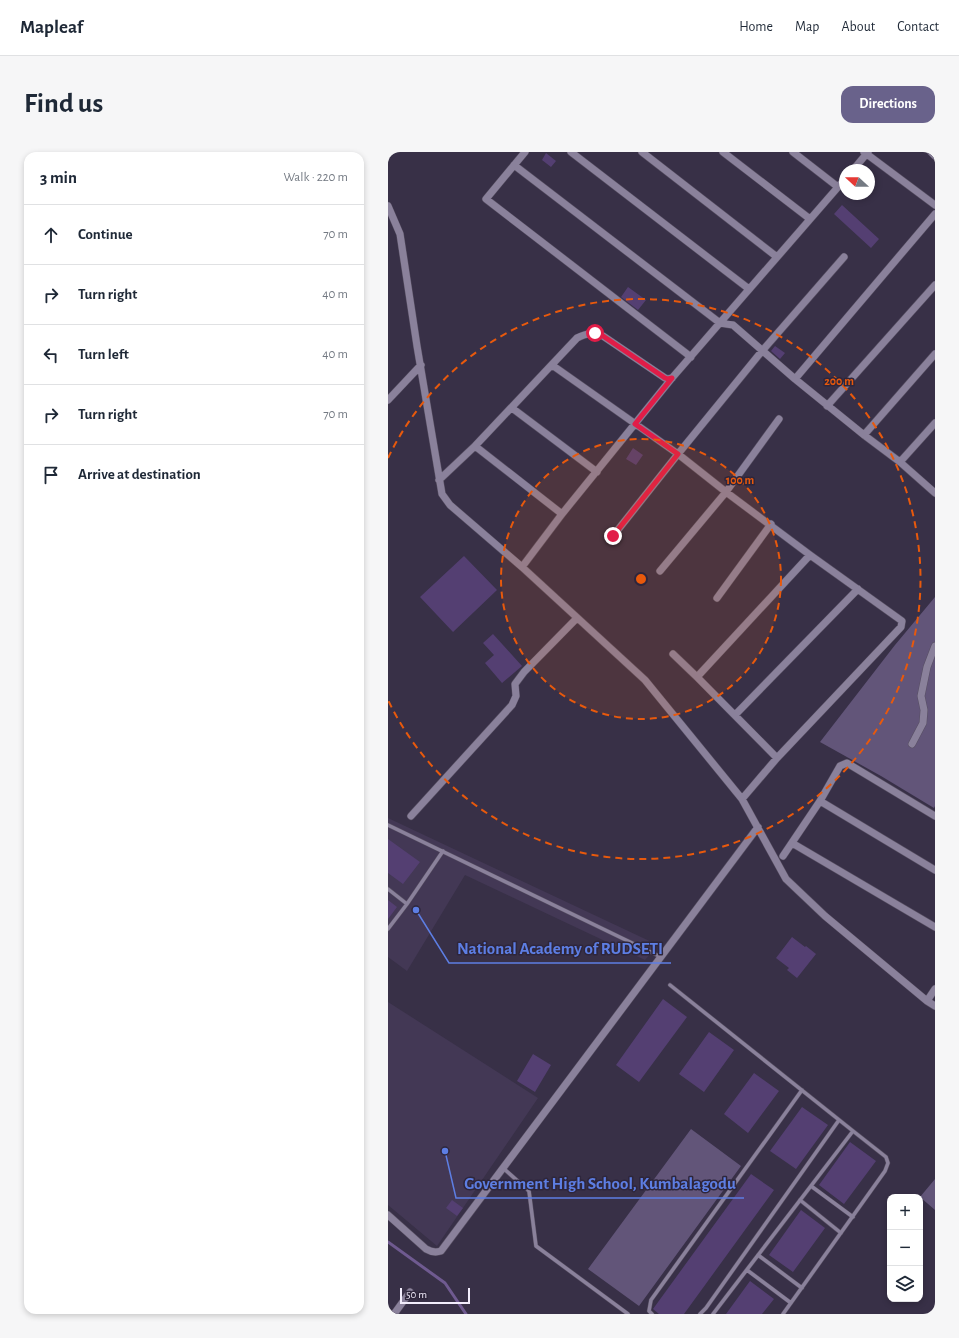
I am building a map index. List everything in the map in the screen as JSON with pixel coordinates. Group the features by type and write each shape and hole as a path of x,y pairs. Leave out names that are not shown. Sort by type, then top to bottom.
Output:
{"street":[{"path":"525,152 486,200 691,357"},
{"path":"570,152 750,289"},
{"path":"642,152 777,257"},
{"path":"723,152 810,219"},
{"path":"522,567 562,514 672,378 838,187 792,152"},
{"path":"931,152 935,156"},
{"path":"858,164 866,153 935,205"},
{"path":"514,165 720,323 732,325 828,406 900,462 935,493"},
{"path":"388,206 400,234 442,494 450,505 522,567 645,680 742,799 786,879 825,916 935,1006"},
{"path":"795,379 935,214"},
{"path":"613,536 762,351 844,257"},
{"path":"828,406 935,285"},
{"path":"439,480 475,446 578,338 587,333 595,333 603,336 665,378 672,378"},
{"path":"864,435 935,354"},
{"path":"388,400 421,365"},
{"path":"552,365 678,454 810,555 902,621 902,626 776,758 742,799"},
{"path":"512,408 597,472"},
{"path":"660,571 726,492 779,419"},
{"path":"900,462 935,423"},
{"path":"475,446 562,514"},
{"path":"717,598 771,524"},
{"path":"697,677 810,555"},
{"path":"735,715 858,589"},
{"path":"411,816 512,705 516,696 515,684 524,672 577,618"},
{"path":"912,744 924,723 924,710 921,696 927,667 935,646"},
{"path":"673,654 776,758"},
{"path":"783,856 820,800 840,766 847,764 935,816"},
{"path":"820,800 935,870"},
{"path":"388,1215 426,1249 432,1252 441,1251 758,827"},
{"path":"792,843 935,926"},
{"path":"928,1001 935,989"},
{"path":"394,1314 410,1292"}],"lane":[{"path":"388,825 661,957"},
{"path":"388,929 407,904 442,851"},
{"path":"388,889 407,904"},
{"path":"670,985 886,1157 888,1164 885,1172 783,1314"},
{"path":"652,1314 649,1311 651,1300 802,1090"},
{"path":"700,1314 840,1120"},
{"path":"713,1314 853,1131"},
{"path":"503,1168 529,1191 536,1246 628,1314"},
{"path":"811,1186 853,1217"},
{"path":"800,1200 841,1233"},
{"path":"758,1255 802,1288"},
{"path":"747,1270 791,1303"}],"shaded area":[{"path":"935,597 934,808 820,742 895,645"},
{"path":"388,818 658,945 645,960 465,875 407,971 388,957"},
{"path":"388,1002 538,1098 437,1246 388,1205"},
{"path":"691,1129 741,1166 639,1306 588,1269"},
{"path":"935,1179 935,1210 923,1200 922,1194"}],"building":[{"path":"546,153 556,161 551,167 542,160"},
{"path":"842,205 879,239 871,248 834,214"},
{"path":"628,287 646,300 638,310 621,297"},
{"path":"775,346 785,353 780,359 771,351"},
{"path":"633,448 643,455 636,465 626,459"},
{"path":"464,556 497,590 453,632 420,597"},
{"path":"493,634 522,666 502,683 485,663 494,655 483,643"},
{"path":"388,839 420,862 403,884 388,873"},
{"path":"388,900 397,907 388,919"},
{"path":"792,937 816,954 797,978 787,970 789,968 776,958"},
{"path":"663,999 687,1017 639,1082 616,1065"},
{"path":"709,1032 734,1050 704,1092 679,1074"},
{"path":"533,1054 551,1065 535,1092 517,1081"},
{"path":"754,1073 779,1091 748,1133 724,1114"},
{"path":"802,1107 828,1125 796,1169 770,1151"},
{"path":"850,1142 876,1161 844,1204 819,1185"},
{"path":"751,1174 774,1190 684,1314 659,1314 653,1309"},
{"path":"452,1200 463,1208 457,1216 446,1208"},
{"path":"801,1210 825,1228 793,1272 769,1255"},
{"path":"750,1281 774,1299 762,1314 726,1314"}],"waterway":[{"path":"388,1242 445,1283 466,1314"}],"place":[{"name":"National Academy of RUDSETI","path":"416,910"},
{"name":"Government High School, Kumbalagodu","path":"445,1151"}],"route":[{"path":"595,333 603,336 665,378 672,378 635,424 678,454 613,536"}]}
